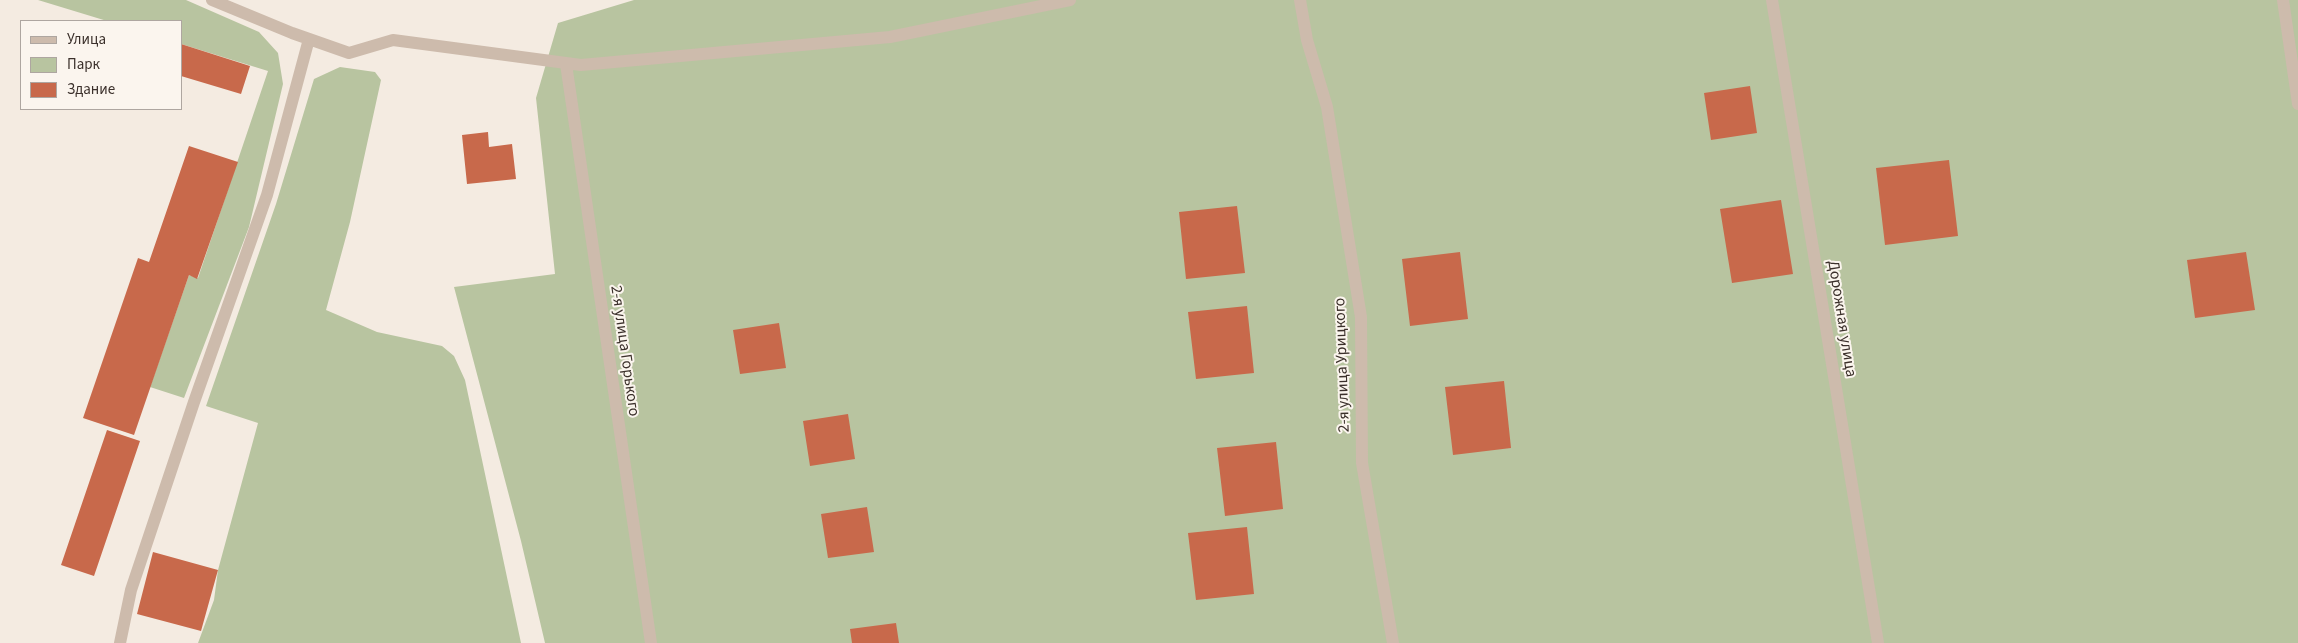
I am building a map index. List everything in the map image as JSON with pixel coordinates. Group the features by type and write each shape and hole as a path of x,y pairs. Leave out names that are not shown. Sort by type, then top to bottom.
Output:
{"street":[{"path":"212,0 349,53 393,40 581,65 890,37 1070,0"},
{"name":"2-я улица Урицкого","path":"1300,0 1307,40 1327,107 1361,317 1362,463 1393,643"},
{"name":"Дорожная улица","path":"1772,0 1878,643"},
{"path":"2283,0 2298,104"},
{"path":"120,643 131,590 194,402 267,195 309,39"},
{"name":"2-я улица Горького","path":"566,64 651,643"}],"green space":[{"path":"38,0 186,0 259,32 278,53 283,84 249,227 184,398 150,387 189,275 198,278 268,71 182,44 182,20 104,20"},
{"path":"634,0 2298,0 2298,643 545,643 521,541 454,287 555,274 536,98 558,23"},
{"path":"340,67 375,72 381,80 350,222 326,310 377,332 442,346 454,356 465,380 521,643 198,643 214,600 218,570 258,423 206,406 276,204 314,79"}],"building":[{"path":"182,44 250,66 241,94 182,76"},
{"path":"1750,86 1757,133 1711,140 1704,93"},
{"path":"488,132 489,147 512,144 516,179 467,184 462,135"},
{"path":"189,146 238,162 197,279 189,275 134,435 83,418 138,258 149,262"},
{"path":"1949,160 1958,236 1885,245 1876,168"},
{"path":"1781,200 1793,274 1732,283 1720,209"},
{"path":"1237,206 1245,273 1186,279 1179,212"},
{"path":"1460,252 1468,319 1410,326 1402,259"},
{"path":"2246,252 2255,310 2195,318 2187,260"},
{"path":"1247,306 1254,373 1196,379 1188,312"},
{"path":"779,323 786,368 740,374 733,330"},
{"path":"1504,381 1511,448 1453,455 1445,387"},
{"path":"848,414 855,459 810,466 803,421"},
{"path":"107,430 140,441 94,576 61,565"},
{"path":"1276,442 1283,509 1225,516 1217,448"},
{"path":"867,507 874,552 828,558 821,514"},
{"path":"1247,527 1254,594 1196,600 1188,533"},
{"path":"153,552 218,570 201,631 137,614"},
{"path":"896,623 899,643 852,643 850,629"}]}
